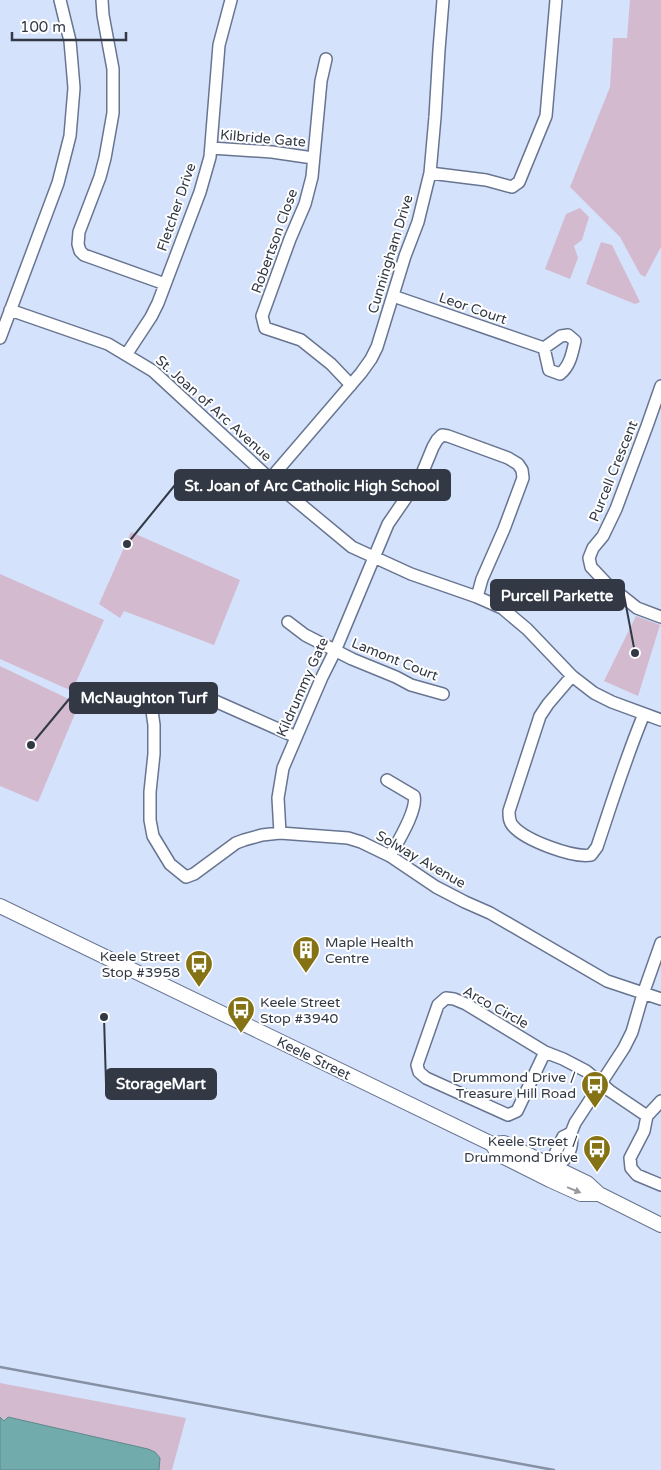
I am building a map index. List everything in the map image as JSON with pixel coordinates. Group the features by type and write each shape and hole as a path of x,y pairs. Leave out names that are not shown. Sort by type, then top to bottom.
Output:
{"main road":[{"name":"Keele Street","path":"0,906 492,1144 504,1143 581,1194 599,1194 661,1225"}],"street":[{"path":"0,338 58,183 70,136 74,88 70,40 60,0"},
{"path":"102,0 113,69 113,113 105,158 79,232 78,244 80,251 84,255 166,284"},
{"name":"Fletcher Drive","path":"126,354 151,317 166,284 200,192 210,157 218,45 231,0"},
{"name":"Cunningham Drive","path":"270,479 351,385 377,348 418,222 430,173 438,50 444,0"},
{"path":"430,173 486,180 512,186 518,182 546,116 556,0"},
{"name":"Robertson Close","path":"326,60 321,81 312,177 305,204 262,316 265,328 301,340 331,364 351,385"},
{"name":"Kilbride Gate","path":"211,148 272,152 313,158"},
{"name":"Leor Court","path":"393,296 544,348"},
{"name":"St. Joan of Arc Avenue","path":"10,310 108,344 126,354 152,371 270,479 352,547 411,574 477,597 502,608 513,616 572,676 594,693 612,702 661,720"},
{"name":"Purcell Crescent","path":"661,386 616,508 603,536 589,558 592,567 607,584 637,608 661,616"},
{"name":"Kildrummy Gate","path":"280,833 278,798 282,768 322,677 336,651 388,524 421,476 433,447 442,435 508,458 518,464 522,470 523,478 482,579 477,597"},
{"name":"Lamont Court","path":"288,622 305,636 336,651 411,685 443,694"},
{"path":"572,676 540,716 509,811 509,819 512,826 544,845 570,854 591,855 597,847 619,786 631,745 644,714"},
{"name":"Solway Avenue","path":"296,738 206,697 168,696 158,698 152,707 154,754 150,820 153,836 170,864 186,877 194,874 236,844 262,835 280,833 348,838 390,856 436,886 490,913 607,981 661,999"},
{"path":"388,780 414,796 415,801 390,856"},
{"path":"552,1174 566,1159 573,1143 570,1133 575,1122 632,1032 661,943"},
{"name":"Arco Circle","path":"545,1052 517,1111 508,1115 426,1078 420,1072 417,1065 438,1005 446,998 454,999 466,1004 545,1052 563,1059 586,1072 648,1116"},
{"path":"661,1102 648,1116 644,1131 630,1158 630,1168 637,1175 661,1185"}],"shaded area":[{"path":"630,0 661,0 661,247 645,277 640,274 620,237 570,187 610,87 613,38 627,38"},
{"path":"580,208 589,217 582,240 574,246 578,258 570,279 545,269 566,214"},
{"path":"601,242 612,245 640,302 635,304 586,284"},
{"path":"131,532 240,580 214,645 124,611 120,618 99,604"},
{"path":"0,574 104,620 72,691 0,659"},
{"path":"636,616 660,625 638,696 604,681"},
{"path":"0,666 79,704 38,802 0,786"},
{"path":"0,1383 186,1418 172,1470 0,1470"},
{"path":"0,1417 4,1421 8,1417 148,1449 155,1452 160,1458 159,1470 0,1470"}],"railway":[{"path":"0,1367 554,1470"}],"place":[{"name":"St. Joan of Arc Catholic High School","path":"127,544"},
{"name":"Purcell Parkette","path":"635,653"},
{"name":"McNaughton Turf","path":"31,745"},
{"name":"Maple Health Centre","path":"306,974"},
{"name":"Keele Street Stop #3958","path":"199,988"},
{"name":"StorageMart","path":"104,1017"},
{"name":"Keele Street Stop #3940","path":"241,1034"},
{"name":"Drummond Drive / Treasure Hill Road","path":"595,1109"},
{"name":"Keele Street / Drummond Drive","path":"597,1173"}]}
